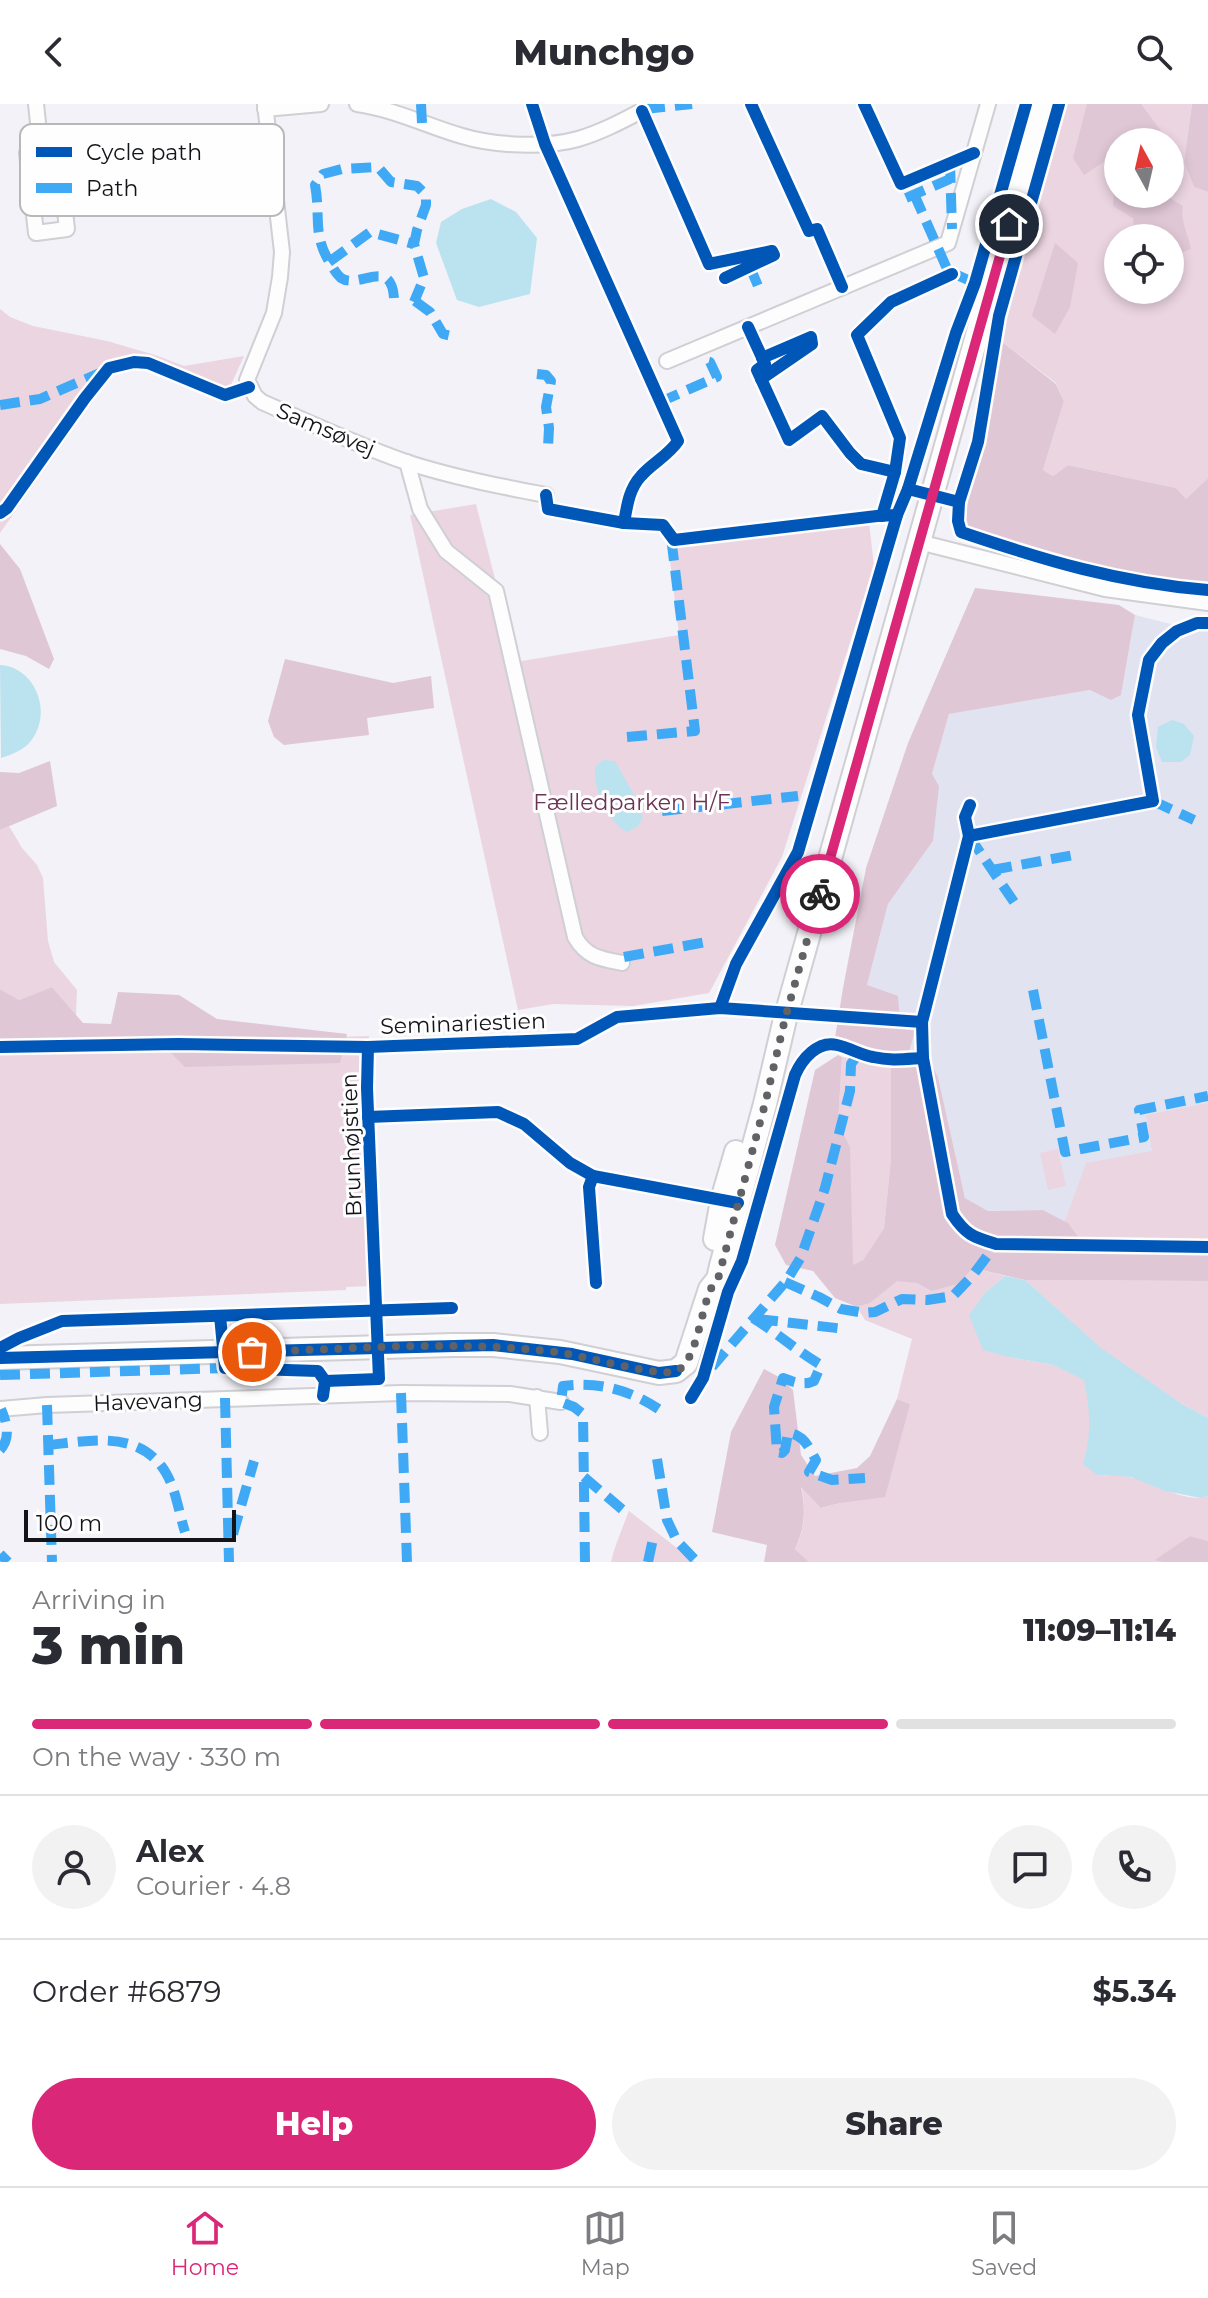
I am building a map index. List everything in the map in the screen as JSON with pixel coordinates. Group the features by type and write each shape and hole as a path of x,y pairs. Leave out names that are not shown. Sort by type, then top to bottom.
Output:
{"street":[{"path":"36,104 38,124"},
{"name":"Samsøvej","path":"265,107 321,104"},
{"path":"357,104 395,113 465,137 503,143 545,144 577,139 617,124 645,109"},
{"path":"667,361 948,243 988,104"},
{"path":"0,1358 493,1345 584,1356 651,1372 665,1373 683,1367 690,1355 710,1289 718,1279 785,1019 1042,104"},
{"path":"34,216 36,233 67,229 66,216"},
{"name":"Samsøvej","path":"278,216 280,277 269,326 247,380 255,396 262,402 407,462 477,482 546,495"},
{"path":"407,462 420,509 446,551 496,591 575,937 591,955 622,963"},
{"path":"919,542 1105,589 1208,603"},
{"path":"710,1289 708,1276 722,1200 751,1100 785,1019"},
{"name":"Havevang","path":"0,1409 31,1405 401,1393 510,1394 561,1402"},
{"path":"537,1397 540,1433"}],"shaded area":[{"path":"1087,104 1141,104 1159,128 1104,128 1104,162 1084,175 1073,158"},
{"path":"1192,104 1208,104 1208,192 1194,187 1184,162"},
{"path":"1116,208 1183,208 1184,224 1134,224 1133,218"},
{"path":"1184,225 1191,249 1184,252"},
{"path":"1055,243 1078,263 1070,307 1055,334 1032,316"},
{"path":"1001,341 1056,384 1064,401 1043,470 1053,476 1068,465 1176,488 1186,499 1208,478 1208,582 1177,581 1077,563 963,526 962,504 984,442"},
{"path":"0,544 20,569 54,659 49,669 26,656 0,649"},
{"path":"975,588 1119,605 1135,615 1121,695 1111,700 1090,690 949,714 932,774 939,786 933,841 888,904 867,985 898,996 900,1021 915,1031 908,1055 865,1050 835,1038 866,868 908,743"},
{"path":"1135,615 1175,625 1208,626 1208,1247 1089,1252 1068,1223 1043,1210 988,1211 965,1198 938,1077 930,1061 909,1065 908,1055 914,1031 900,1022 867,985 888,904 933,841 932,774 949,714 1090,690 1121,695"},
{"path":"285,659 393,683 431,676 434,708 367,718 369,735 284,745 274,737 268,721"},
{"path":"50,761 57,806 0,830 0,772 19,773"},
{"path":"52,987 83,1023 111,1024 118,992 179,995 217,1019 347,1034 340,1063 185,1067 169,1051 164,1039 17,1043 0,1039 0,989 19,1000"},
{"path":"838,1055 842,1057 838,1124 850,1147 853,1265 863,1260 884,1228 891,1158 891,1068 930,1061 938,1077 965,1198 988,1211 1043,1210 1068,1223 1089,1252 1208,1247 1208,1281 1025,1280 977,1269 970,1271 957,1284 932,1291 917,1283 897,1281 870,1303 857,1307 835,1298 813,1271 786,1265 775,1245 815,1070"},
{"path":"764,1369 793,1390 801,1455 815,1476 857,1468 870,1456 897,1399 910,1404 885,1497 821,1508 801,1487 804,1519 795,1549 809,1562 764,1562 767,1545 712,1532 731,1432"},
{"path":"1190,1536 1208,1541 1208,1562 1155,1560"}],"green space":[{"path":"1062,104 1192,104 1184,162 1194,187 1208,192 1208,478 1186,499 1176,488 1068,465 1053,476 1043,470 1064,401 1056,383 1001,341 1002,318"},
{"path":"0,309 10,317 33,326 107,341 184,366 244,356 225,398 137,364 114,372 0,533"},
{"name":"Fælledparken H/F","path":"476,504 516,662 679,635 668,543 869,522 874,567 782,857 709,993 633,1006 553,1004 518,1010 410,515"},
{"path":"9,826 43,878 48,941 54,962 77,990 76,1015 52,987 19,1000 0,989 0,830"},
{"path":"369,1036 371,1286 346,1287 346,1290 0,1304 0,1047"},
{"path":"842,1057 891,1068 891,1158 884,1228 863,1260 852,1266 838,1124"},
{"path":"1208,1103 1208,1242 1057,1243 1086,1163 1152,1151 1146,1115"},
{"path":"1058,1149 1066,1186 1048,1190 1040,1153"},
{"path":"970,1270 1005,1276 985,1293 1009,1357 1053,1365 1079,1377 1100,1380 1089,1442 1098,1475 1138,1479 1188,1497 1208,1496 1208,1541 1190,1536 1157,1560 1162,1562 809,1562 795,1549 804,1518 801,1485 822,1508 840,1503 910,1404 897,1399 912,1339 865,1320 857,1307 870,1303 897,1280 957,1284"},
{"path":"1025,1280 1208,1281 1208,1418 1076,1333 1058,1310"},
{"path":"629,1511 695,1562 611,1562"}],"water":[{"path":"491,199 516,212 537,238 530,294 479,307 457,300 436,243 441,222 462,209"},
{"path":"0,665 23,673 31,682 37,692 41,715 30,742 1,758"},
{"path":"1172,720 1184,724 1194,736 1190,755 1181,762 1162,762 1156,748 1158,727"},
{"path":"603,760 615,761 643,818 637,827 627,832 613,821 599,794 595,767"},
{"path":"1005,1276 1025,1280 1101,1348 1182,1404 1208,1418 1208,1496 1201,1498 1165,1491 1131,1477 1097,1475 1083,1464 1089,1422 1084,1380 1053,1365 983,1350 969,1315 985,1293"}],"marked path":[{"path":"421,104 422,123"},
{"path":"645,109 692,104"},
{"path":"950,163 952,229"},
{"path":"394,298 387,279 381,276 348,281 339,276 324,253 315,185 323,174 342,169 378,167 391,182 417,186 426,195 414,244 424,278 414,302"},
{"path":"906,198 950,179"},
{"path":"914,194 948,271 975,283"},
{"path":"329,262 370,232 414,244"},
{"path":"750,267 758,286"},
{"path":"415,301 430,312 443,334 456,337"},
{"path":"660,402 717,377 710,362 706,361"},
{"path":"0,405 40,399 102,372"},
{"path":"537,374 546,375 551,381 546,407 548,447"},
{"path":"627,737 695,731 671,537"},
{"path":"662,811 798,796"},
{"path":"1153,801 1194,820"},
{"path":"969,836 1014,902"},
{"path":"992,870 1074,855"},
{"path":"624,957 712,941"},
{"path":"1033,990 1065,1152 1144,1137 1139,1110 1208,1096"},
{"path":"712,1367 787,1280 801,1257 825,1188 850,1091 851,1064 859,1053"},
{"path":"785,1282 841,1309 875,1312 902,1299 927,1300 953,1296 996,1244"},
{"path":"753,1318 821,1365 814,1381 798,1383 783,1378 774,1407 777,1452 785,1450 788,1433 794,1434 805,1442 816,1460 809,1472 832,1480 865,1478"},
{"path":"758,1319 845,1329"},
{"path":"0,1375 225,1368"},
{"path":"585,1562 583,1414 561,1402 563,1386 601,1386 637,1397 660,1410"},
{"path":"401,1393 407,1562"},
{"path":"225,1398 229,1562"},
{"path":"47,1405 52,1562"},
{"path":"0,1450 7,1430 1,1409"},
{"path":"48,1445 97,1440 128,1444 142,1450 155,1459 166,1473 185,1532"},
{"path":"657,1459 667,1520 677,1541 697,1562"},
{"path":"233,1534 254,1461"},
{"path":"584,1477 624,1511"},
{"path":"648,1562 654,1534"},
{"path":"0,1554 8,1562"}],"cycle path":[{"path":"532,104 545,144 678,441 637,481 629,498 624,523"},
{"path":"751,104 809,231 817,229 842,287"},
{"path":"864,104 901,184 974,153"},
{"path":"720,1008 736,964 798,852 897,515 975,283 1026,104"},
{"path":"959,502 978,442 999,316 1059,104"},
{"path":"642,111 709,264 772,251 774,255 725,278"},
{"path":"882,516 895,472 900,438 857,335 891,302 952,274"},
{"path":"748,327 765,364 757,370 789,440 822,416 861,464 895,472"},
{"path":"761,379 812,344 811,337 762,358"},
{"path":"0,513 7,508 109,368 134,362 148,363 225,395 249,387"},
{"path":"908,489 959,502 961,532 1082,569 1144,582 1208,590"},
{"path":"546,495 548,509 624,523 663,525 674,540 897,515"},
{"path":"969,836 1153,801 1138,715 1149,660 1162,643 1177,631 1197,623 1208,623"},
{"path":"970,805 965,817 969,836 922,1022 923,1058 952,1214 971,1234 996,1244 1208,1247"},
{"name":"Seminariestien","path":"0,1047 178,1044 368,1047 577,1039 617,1017 720,1008 922,1022"},
{"path":"691,1398 703,1378 728,1292 742,1261 795,1075 802,1063 817,1048 830,1044 879,1058 923,1058"},
{"name":"Seminariestien","path":"325,1381 379,1379 368,1047"},
{"name":"Brunhøjstien","path":"368,1117 498,1112 524,1124 570,1163 593,1176 738,1203"},
{"path":"593,1176 589,1187 596,1283"},
{"path":"0,1348 62,1321 452,1308"},
{"path":"220,1316 225,1368 318,1371 325,1381 323,1396"},
{"path":"0,1358 493,1345 572,1354 659,1373 676,1371"}],"way so far":[{"path":"252,1352 493,1345 584,1356 659,1373 683,1367 690,1355 710,1289 718,1279 820,894"}],"route":[{"path":"820,894 1009,224"}]}
